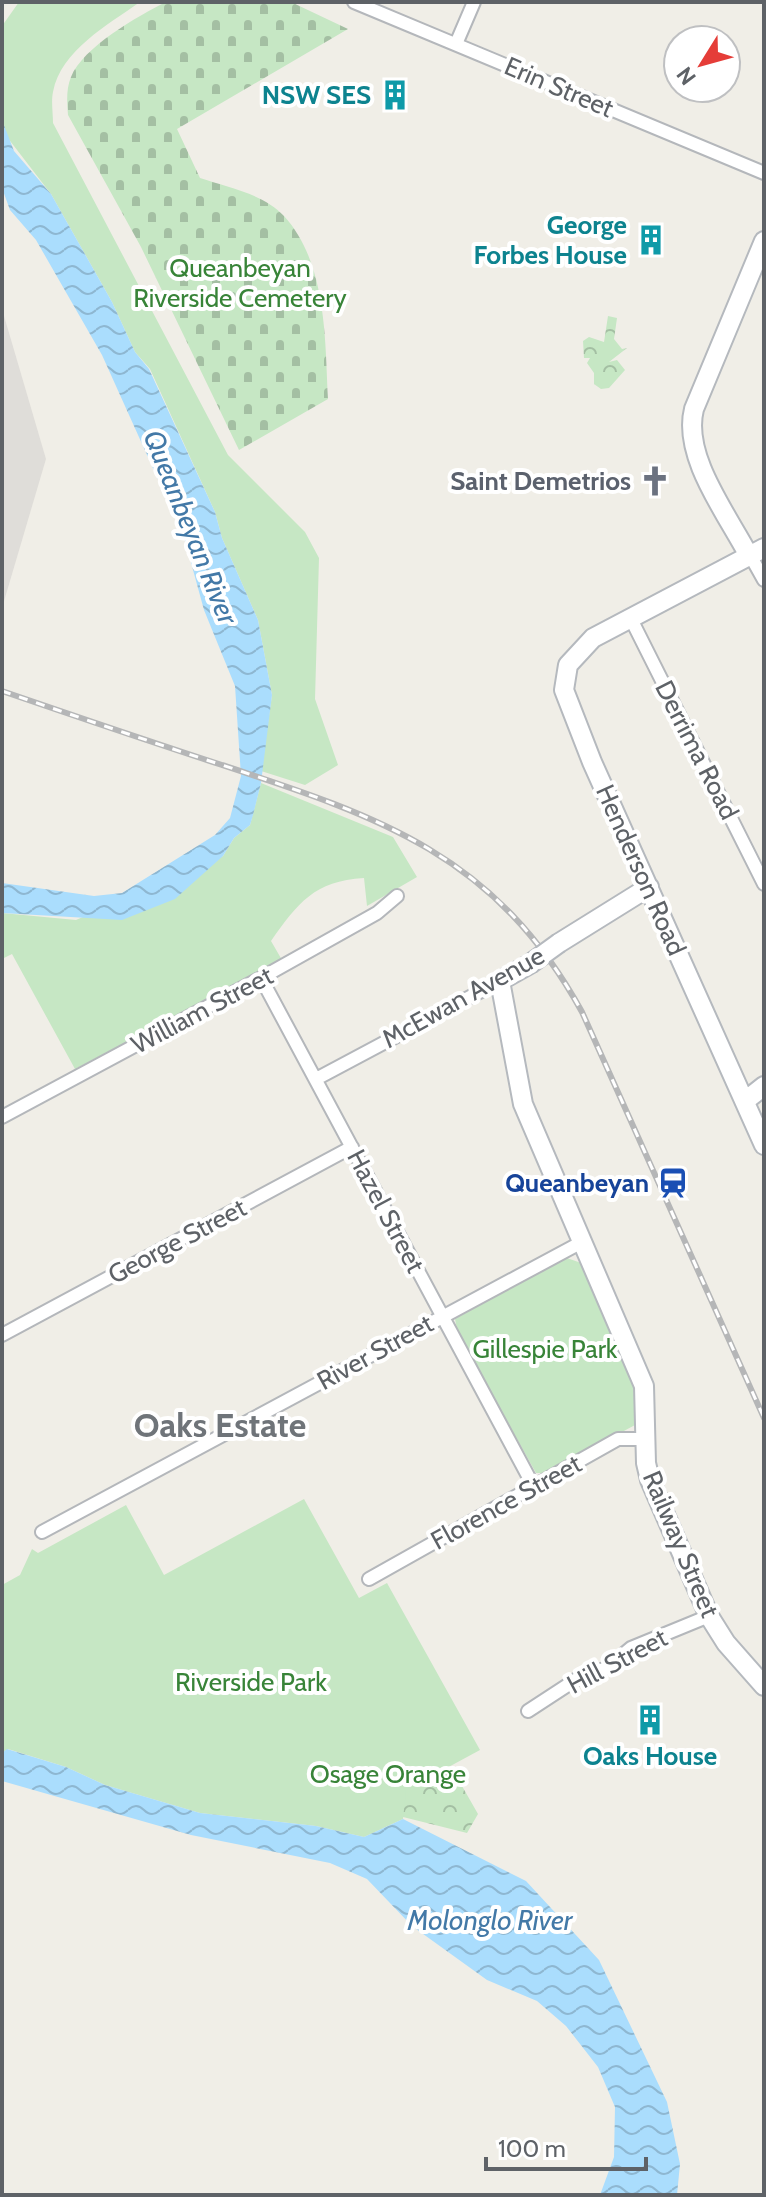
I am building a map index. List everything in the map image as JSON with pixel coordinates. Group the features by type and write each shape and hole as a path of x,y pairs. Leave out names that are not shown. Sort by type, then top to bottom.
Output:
{"street":[{"name":"Erin Street","path":"354,2 764,173"},
{"path":"456,44 474,2"},
{"path":"764,241 694,409 690,430 695,453 754,553 764,580"},
{"name":"Henderson Road","path":"754,553 593,638 575,654 564,677 564,690 572,717 764,1145"},
{"name":"Derrima Road","path":"630,617 764,884"},
{"name":"McEwan Avenue","path":"316,1079 530,964 649,887"},
{"name":"William Street","path":"2,1117 261,978 377,913 397,896"},
{"name":"Hazel Street","path":"261,978 534,1487"},
{"name":"Railway Street","path":"500,981 523,1104 644,1386 650,1480 709,1616 726,1643 764,1686"},
{"path":"745,1101 764,1086"},
{"name":"George Street","path":"2,1335 352,1147"},
{"name":"River Street","path":"42,1532 582,1242"},
{"name":"Florence Street","path":"369,1579 618,1439 646,1439"},
{"name":"Hill Street","path":"528,1711 577,1679 607,1668 631,1648 709,1616"}],"shaded area":[{"path":"2,309 46,459 2,608"}],"green space":[{"path":"19,2 140,2 88,40 65,63 53,92 53,123 228,455 305,532 319,558 315,699 338,765 305,785 261,771 272,695 258,620 222,538 215,512 150,369 135,352 112,302 51,194 7,137 2,120 2,26"},
{"name":"Queanbeyan Riverside Cemetery","path":"166,2 291,2 348,29 177,129 200,178 256,197 284,216 309,256 321,303 328,399 239,450 141,247 68,115 69,82 77,66 99,44"},
{"path":"608,316 617,318 614,339 622,349 627,348 609,362 617,360 625,370 609,388 601,389 594,384 594,373 587,363 590,358 584,358 583,341 589,337 604,342"},
{"path":"261,783 393,837 417,877 367,906 364,878 320,889 299,905 271,941 282,960 75,1069 12,954 2,959 2,913 76,920 223,856 234,838 250,825"},
{"name":"Gillespie Park","path":"564,1257 584,1264 631,1368 638,1410 635,1425 546,1473 536,1473 458,1334 455,1319"},
{"name":"Riverside Park","path":"304,1499 359,1598 387,1583 480,1750 406,1790 403,1819 364,1837 316,1826 200,1813 105,1785 66,1767 8,1749 2,1753 2,1585 20,1575 32,1549 38,1553 126,1505 164,1575"},
{"name":"Osage Orange","path":"300,1738 444,1764 462,1786 478,1814 467,1833 399,1816"}],"water":[{"name":"Queanbeyan River","path":"2,120 14,151 51,194 112,302 135,352 149,369 215,512 222,538 258,620 272,695 261,783 250,825 234,838 223,856 175,899 122,920 2,913 2,883 94,896 122,893 215,835 230,818 241,776 235,686 204,610 184,537 102,355 36,240 10,210 2,188"},
{"name":"Molonglo River","path":"7,1749 66,1767 105,1785 200,1813 316,1826 364,1837 403,1819 526,1881 599,1960 667,2102 680,2164 677,2195 600,2195 614,2157 615,2107 598,2067 566,2026 537,2001 487,1980 412,1926 367,1879 330,1863 191,1835 2,1781 2,1753"}],"railway":[{"path":"2,691 333,803 429,849 472,879 512,914 548,958 582,1012 764,1418"}],"place":[{"name":"NSW SES","path":"395,95"},
{"name":"George Forbes House","path":"651,240"},
{"name":"Saint Demetrios","path":"655,481"},
{"name":"Queanbeyan","path":"673,1183"},
{"name":"Oaks House","path":"650,1720"}],"district":[{"name":"Oaks Estate","path":"220,1425"}]}
